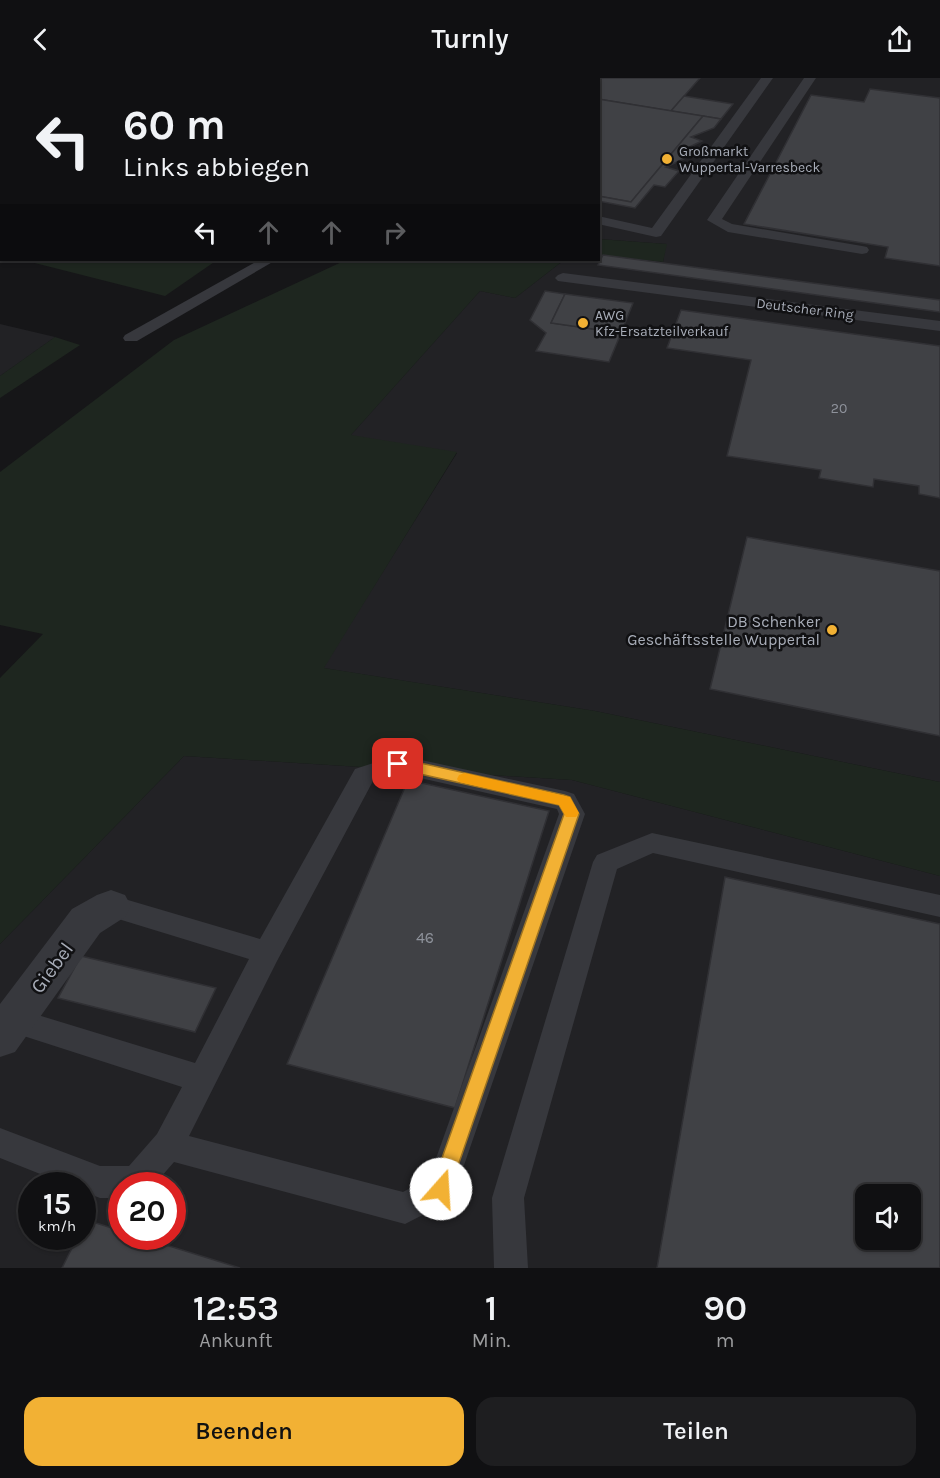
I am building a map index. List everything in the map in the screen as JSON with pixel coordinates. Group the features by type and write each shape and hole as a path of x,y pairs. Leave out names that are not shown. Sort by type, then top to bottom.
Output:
{"street":[{"name":"Giebel","path":"7,1029 86,921 111,906"}],"lane":[{"path":"600,220 656,233 767,78"},
{"path":"810,78 714,220 728,228 862,250"},
{"path":"131,338 267,261"},
{"name":"Deutscher Ring","path":"563,278 940,326"},
{"path":"0,1143 100,1182 136,1182 168,1145 267,953 364,775 398,764 564,801 572,814 441,1189 405,1208 168,1145"},
{"path":"511,1268 508,1198 606,862 652,843 940,906"},
{"path":"111,906 267,953"},
{"path":"7,1029 201,1079"}],"shaded area":[{"path":"600,78 940,78 940,782 595,711 323,668 457,453 350,436 480,291 515,298 563,261 600,261 600,255 663,262 666,244 600,239"},
{"path":"600,239 667,244 663,262 600,255"},
{"path":"27,261 216,261 165,296"},
{"path":"344,261 563,261 515,298 480,291 351,435 457,452 324,668 595,711 940,782 940,876 572,780 184,756 0,944 0,678 43,634 0,625 0,472 174,340"},
{"path":"0,324 55,337 0,376"},
{"path":"55,337 80,345 0,398 0,376"},
{"path":"184,756 572,780 940,876 940,1268 0,1268 0,944"}],"building":[{"path":"600,78 700,78 671,111 600,99"},
{"path":"870,89 940,98 940,266 885,258 888,247 744,224 811,95 864,102"},
{"path":"684,96 733,104 721,119 671,111"},
{"path":"600,99 703,116 631,202 600,196"},
{"path":"703,116 721,119 714,128 691,137 702,141 679,152 690,156 666,167 679,171 665,187 654,185 635,208 600,201 600,196 631,202"},
{"path":"603,255 940,300 940,312 598,265"},
{"path":"545,291 565,294 551,323 621,333 609,362 536,351 546,333 530,320"},
{"path":"565,294 633,303 621,333 551,323"},
{"path":"681,310 940,346 940,498 919,494 919,486 874,479 873,487 819,478 821,470 727,456 751,360 667,348"},
{"name":"DB Schenker Geschäftsstelle Wuppertal","path":"747,537 940,571 940,736 710,689"},
{"path":"408,780 549,811 455,1108 287,1064"},
{"path":"725,877 940,924 940,1268 657,1268"},
{"path":"81,956 216,988 195,1032 58,998"},
{"path":"96,1223 108,1227 108,1250 182,1250 240,1268 62,1268 71,1250 96,1250"}],"slow traffic":[{"path":"465,779 564,801 571,813"}],"place":[{"name":"Großmarkt Wuppertal-Varresbeck","path":"667,159"},
{"name":"AWG Kfz-Ersatzteilverkauf","path":"583,323"},
{"name":"DB Schenker Geschäftsstelle Wuppertal","path":"832,630"}],"route":[{"path":"398,764 564,801 572,814 441,1189"}]}
